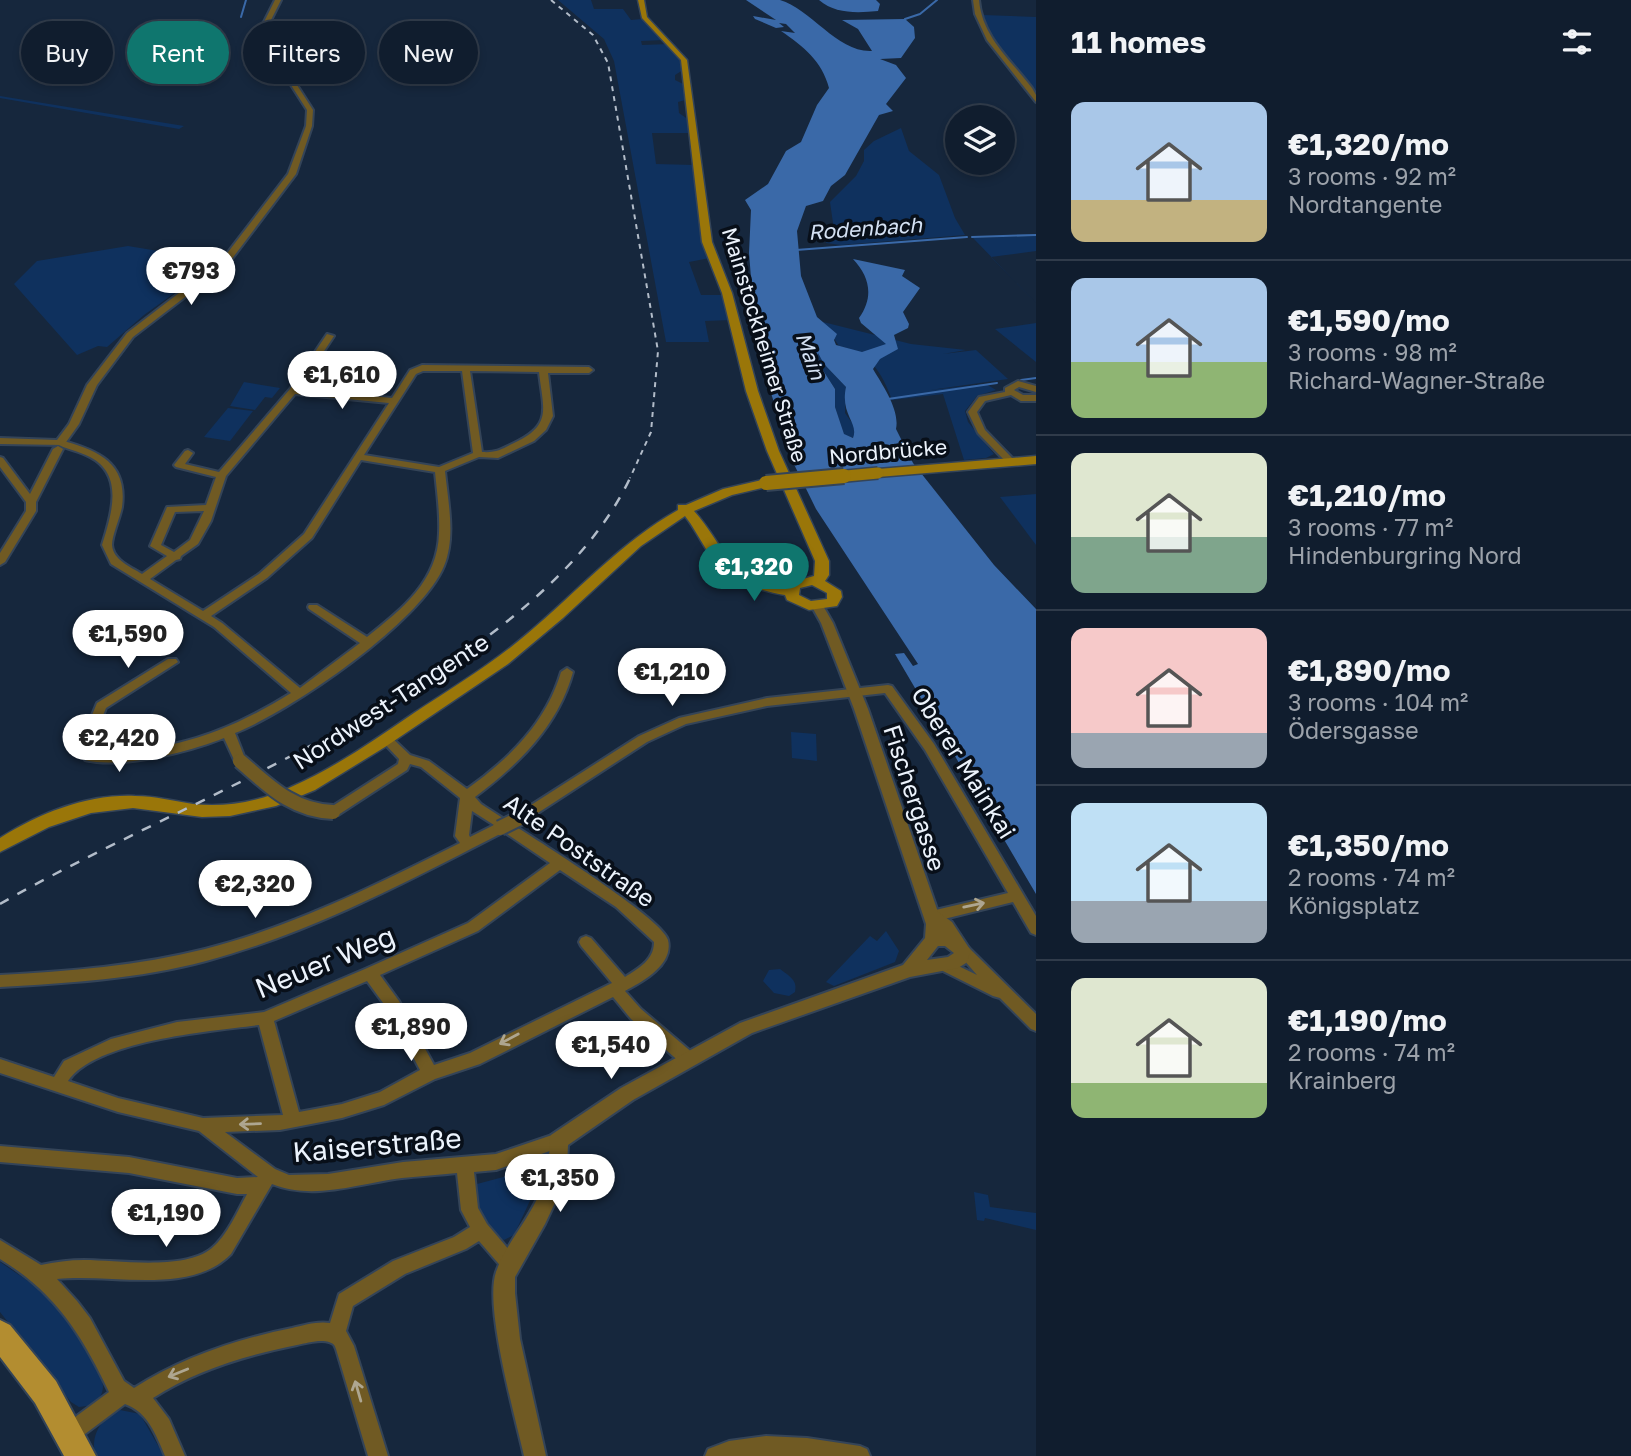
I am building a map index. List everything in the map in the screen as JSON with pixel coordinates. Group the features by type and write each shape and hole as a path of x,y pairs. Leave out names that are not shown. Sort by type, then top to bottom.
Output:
{"main road":[{"name":"Mainstockheimer Straße","path":"641,0 640,12 647,22 671,41 684,60 707,242 727,293 752,391 769,440 822,561 822,575 818,581"},
{"name":"Nordbrücke","path":"683,508 724,492 766,483 1036,460"},
{"path":"683,508 694,519 732,573 765,589 790,591 798,602 818,607 829,604 835,597 831,588 818,581 799,582 790,591"},
{"name":"Nordwest-Tangente","path":"0,846 67,814 124,802 203,811 258,807 309,786 386,739 529,640 645,535 683,508"},
{"path":"0,1335 45,1392 75,1444"}],"street":[{"path":"0,562 31,511 31,502 59,446 110,358 139,327 225,262 284,189 309,126 310,110 285,71 266,24 278,0"},
{"path":"976,0 978,16 989,39 1013,66 1036,100"},
{"path":"142,579 194,542 211,508 221,475 293,391 330,337"},
{"path":"204,616 263,576 308,536 417,370 589,370"},
{"path":"466,370 478,454"},
{"path":"358,457 440,470 478,454 495,456 531,439 543,428 548,416 543,370"},
{"path":"1010,393 1008,388 1014,385 1036,388"},
{"path":"293,391 395,401"},
{"path":"1012,462 981,430 972,412 982,399 1010,393 1034,400"},
{"path":"0,441 59,446 98,456 114,475 120,499 107,545 115,562 204,616 300,694"},
{"path":"188,453 178,465 221,475"},
{"path":"0,460 31,502"},
{"path":"172,662 101,705 84,749 89,757 144,755 229,734 300,694 368,643 408,607 438,568 445,533 440,470"},
{"path":"176,556 155,546 171,509 211,508"},
{"path":"313,607 368,643"},
{"path":"818,607 855,694"},
{"path":"467,796 494,774 548,716 567,672"},
{"name":"Oberer Mainkai","path":"0,981 107,973 208,955 384,889 522,817 662,729 698,717 767,702 891,690 930,747 1036,929"},
{"name":"Fischergasse","path":"855,694 932,916"},
{"path":"229,734 240,761 297,808 317,813 333,812 403,767 406,758"},
{"name":"Alte Poststraße","path":"386,739 406,758 425,764 467,796 476,807 621,903 661,940 661,950 654,964 619,987"},
{"name":"Alte Poststraße","path":"467,796 462,836 467,844"},
{"name":"Neuer Weg","path":"57,1085 70,1066 111,1046 177,1029 265,1018 370,973 473,927 561,862"},
{"path":"932,916 1017,896"},
{"path":"909,970 929,944 932,916"},
{"path":"932,916 950,931 960,948 1006,997 1036,1024"},
{"path":"929,944 945,939 960,948"},
{"path":"586,942 636,1014 688,1059"},
{"path":"929,944 942,964 1006,997"},
{"path":"942,964 956,961 960,948"},
{"name":"Kaiserstraße","path":"0,1154 118,1163 237,1185 264,1180 303,1183 403,1170 465,1166 514,1157 558,1141 608,1105 765,1019 829,1000 909,970 942,964"},
{"path":"370,973 394,1006 430,1073"},
{"path":"0,1066 118,1105 203,1125 293,1120 342,1111 384,1098 430,1073 474,1059 619,987"},
{"path":"265,1018 293,1120"},
{"path":"41,1274 85,1266 131,1272 208,1262 229,1241 264,1180 203,1125"},
{"path":"535,1456 508,1321 505,1286 510,1264 531,1228 557,1172 560,1161 558,1141"},
{"path":"465,1166 470,1210 481,1230 510,1264"},
{"path":"378,1456 345,1346 336,1333 345,1300 399,1267 460,1242 481,1230"},
{"path":"0,1249 41,1274 63,1296 128,1396 154,1412 175,1456"},
{"path":"75,1444 128,1396 169,1377 223,1356 318,1332 336,1333"},
{"path":"716,1456 725,1451 773,1448 820,1449 860,1456"}],"shaded area":[{"path":"558,0 591,0 594,9 623,9 631,20 642,19 664,40 641,41 642,45 670,44 677,53 683,70 675,75 675,80 683,84 685,100 678,102 679,113 689,120 689,133 652,133 656,164 694,165 710,258 689,262 701,295 723,295 731,320 705,321 709,342 666,342 614,61 604,39"},
{"path":"978,0 983,15 1036,17 1036,94 993,37 981,13"},
{"path":"0,96 184,126 179,129"},
{"path":"901,128 909,151 939,175 955,218 965,235 841,245 826,243 833,223 830,202 856,176 864,161 864,150 874,141"},
{"path":"1036,236 1036,251 991,257 973,238"},
{"path":"128,246 219,261 144,315 107,347 98,346 77,355 14,284 37,261"},
{"path":"823,322 911,344 966,350 943,354 976,350 1008,379 930,390 986,384 996,390 977,396 965,411 968,422 994,454 986,458 964,460 943,394 892,400 873,365 859,353 839,346"},
{"path":"1036,323 1036,362 995,329"},
{"path":"818,352 824,364 846,387 845,413 855,427 854,438 844,435 835,407 835,389 819,364"},
{"path":"244,382 280,388 272,398 265,397 255,410 230,406"},
{"path":"228,408 253,411 230,441 204,437"},
{"path":"1036,494 1036,545 1000,497"},
{"path":"791,732 816,734 817,761 792,758"},
{"path":"886,931 899,951 895,962 834,986 826,982 870,936 877,941"},
{"path":"780,969 795,984 795,992 789,996 774,993 763,981 769,970"},
{"path":"519,1173 533,1182 535,1190 514,1235 504,1240 492,1231 483,1216 477,1184"},
{"path":"974,1192 988,1195 990,1207 1036,1213 1036,1230 985,1218 984,1221 977,1220"},
{"path":"0,1262 58,1304 78,1331 92,1355 103,1386 94,1405 79,1407 71,1402 0,1312"},
{"path":"120,1410 140,1414 164,1456 96,1456 94,1442 98,1428 107,1417"}],"water":[{"name":"Main","path":"746,0 780,0 803,12 836,38 860,50 872,51 858,29 842,20 905,19 914,27 915,38 901,58 880,59 896,65 906,78 886,104 893,111 879,115 845,175 831,186 823,201 806,206 797,231 801,276 817,317 837,334 834,340 836,345 862,352 886,344 861,323 859,318 867,302 868,287 863,273 853,259 905,270 902,276 920,288 903,312 909,324 908,328 894,335 898,349 880,359 873,369 893,406 896,429 913,463 994,565 1036,609 1036,894 895,654 904,653 913,666 918,664 816,509 785,446 783,429 757,352 749,253 751,210 745,200 768,184 786,151 801,142 817,105 829,88 817,62 797,42 781,31 795,33 786,24 779,23 784,27 776,28 753,16 776,20","holes":["818,353 824,364 846,387 845,405 854,428 853,438 844,434 835,407 835,389 819,364"]},
{"path":"819,0 876,0 880,4 878,11 854,12 832,8"}],"waterway":[{"path":"241,17 246,0"},
{"path":"905,19 920,14 937,0"},
{"name":"Rodenbach","path":"972,237 1036,235"},
{"name":"Rodenbach","path":"796,250 967,237"},
{"path":"1021,380 1036,378"},
{"path":"888,399 997,383"}],"railway":[{"path":"551,0 593,35 608,63 658,351 651,432 631,476"},
{"path":"0,904 76,863 256,774 350,724 440,670 520,611 585,547 631,476"}]}
